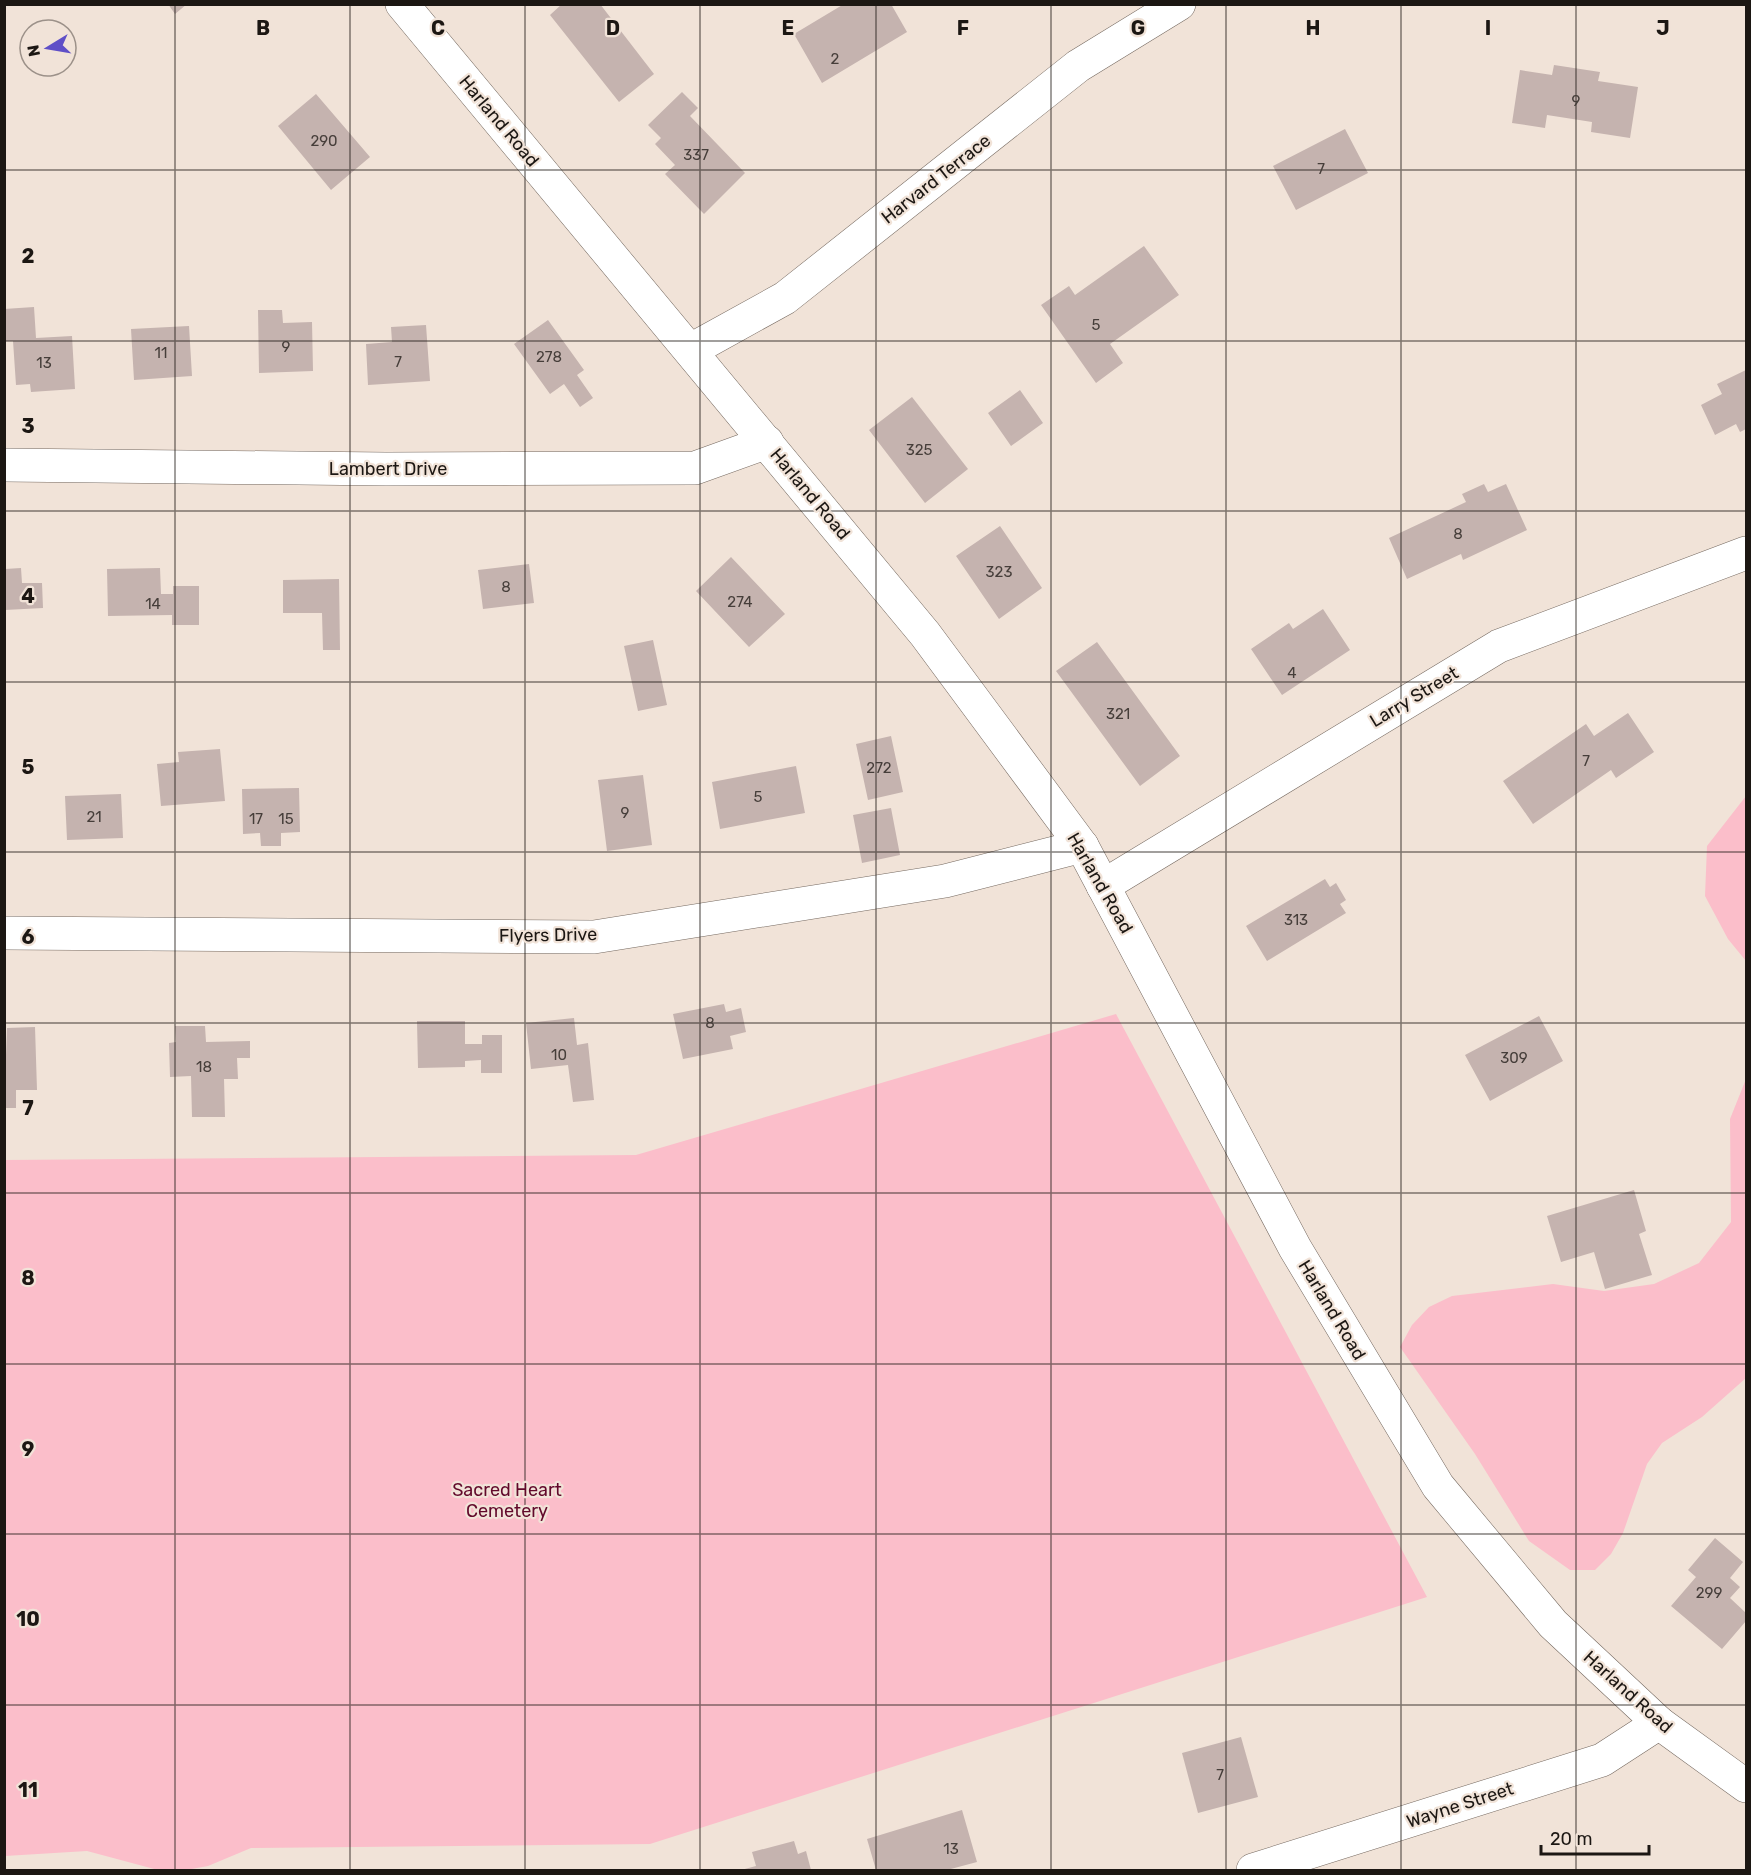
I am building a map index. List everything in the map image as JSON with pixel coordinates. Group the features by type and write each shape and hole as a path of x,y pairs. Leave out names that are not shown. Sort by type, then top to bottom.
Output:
{"street":[{"name":"Harland Road","path":"402,4 925,634 1082,846 1295,1248 1438,1486 1553,1624 1659,1723 1746,1786"},
{"name":"Harvard Terrace","path":"691,350 785,298 1078,66 1179,4"},
{"name":"Lambert Drive","path":"4,465 386,469 695,468 767,442"},
{"name":"Larry Street","path":"1103,886 1499,646 1746,553"},
{"name":"Flyers Drive","path":"4,933 594,937 945,881 1082,846"},
{"name":"Wayne Street","path":"1253,1870 1602,1760 1659,1723"}],"green space":[{"path":"1746,796 1746,961 1728,939 1705,896 1707,846"},
{"name":"Sacred Heart Cemetery","path":"1116,1014 1427,1597 650,1844 251,1848 208,1866 186,1870 158,1870 87,1851 5,1856 5,1160 636,1155"},
{"path":"1746,1079 1746,1378 1702,1417 1662,1443 1647,1464 1623,1533 1611,1554 1595,1570 1570,1570 1529,1541 1475,1454 1400,1347 1412,1325 1429,1307 1452,1296 1553,1284 1604,1291 1654,1284 1699,1263 1731,1222 1730,1119"}],"building":[{"path":"168,4 187,4 175,14"},
{"path":"562,4 600,4 654,74 619,102 550,15"},
{"path":"844,4 891,4 907,32 822,83 794,34"},
{"path":"1554,65 1600,72 1598,81 1638,87 1630,138 1591,132 1592,122 1547,115 1545,128 1512,123 1520,70 1552,75"},
{"path":"682,92 698,108 690,116 745,173 704,214 665,174 675,165 655,144 661,138 648,125"},
{"path":"316,94 370,157 331,190 278,126"},
{"path":"1345,129 1368,173 1296,210 1273,166"},
{"path":"1144,246 1179,295 1110,344 1123,363 1096,383 1041,305 1069,286 1075,295"},
{"path":"34,307 36,338 72,336 75,389 31,392 30,384 16,385 13,341 6,341 4,309"},
{"path":"258,310 282,310 283,323 312,322 313,371 259,373"},
{"path":"548,320 584,370 577,375 593,398 580,407 564,384 550,394 514,344"},
{"path":"426,325 430,381 368,385 366,344 392,342 391,327"},
{"path":"189,326 192,376 134,380 131,329"},
{"path":"1746,370 1746,429 1740,432 1736,424 1715,435 1701,405 1722,394 1717,384"},
{"path":"1020,390 1043,423 1011,446 988,413"},
{"path":"912,397 968,469 925,503 869,430"},
{"path":"1484,484 1488,492 1506,484 1527,530 1463,560 1461,554 1407,579 1389,538 1466,502 1462,494"},
{"path":"1000,526 1042,588 999,619 956,556"},
{"path":"731,557 785,614 749,647 696,591"},
{"path":"529,564 534,603 483,609 478,570"},
{"path":"21,568 22,583 42,583 43,608 5,610 5,569"},
{"path":"160,568 161,594 173,594 173,586 199,586 199,625 172,625 172,615 108,616 107,569"},
{"path":"339,579 340,650 323,650 322,613 283,613 283,580"},
{"path":"1323,609 1350,650 1282,695 1251,649 1289,623 1293,629"},
{"path":"653,640 667,705 638,711 624,646"},
{"path":"1097,642 1180,756 1140,786 1056,671"},
{"path":"1628,713 1654,752 1616,778 1611,770 1533,824 1503,781 1586,724 1594,736"},
{"path":"891,736 903,792 868,800 856,744"},
{"path":"220,749 225,801 161,806 157,764 179,762 178,752"},
{"path":"796,766 805,813 720,829 712,782"},
{"path":"643,775 652,845 607,851 598,780"},
{"path":"299,788 300,832 281,833 281,846 261,846 260,833 243,834 242,789"},
{"path":"121,794 123,838 67,840 65,796"},
{"path":"891,808 900,855 862,863 853,815"},
{"path":"1325,879 1330,887 1336,883 1346,900 1340,904 1346,913 1267,961 1246,926"},
{"path":"724,1004 726,1012 741,1008 746,1032 730,1036 733,1049 683,1059 673,1014"},
{"path":"1539,1016 1563,1061 1490,1101 1465,1055"},
{"path":"574,1018 577,1045 588,1043 594,1100 573,1102 568,1065 531,1069 526,1023"},
{"path":"417,1021 465,1021 465,1044 482,1044 482,1035 502,1035 502,1073 481,1073 481,1060 465,1061 465,1067 418,1068"},
{"path":"175,1026 205,1026 206,1042 250,1041 250,1058 237,1058 238,1079 224,1079 225,1117 192,1117 191,1076 170,1077 169,1043 176,1042"},
{"path":"35,1027 37,1090 16,1090 16,1108 4,1108 7,1028"},
{"path":"1634,1190 1646,1231 1639,1234 1652,1275 1605,1289 1594,1252 1561,1262 1547,1216"},
{"path":"1715,1538 1743,1562 1730,1578 1740,1587 1730,1598 1746,1613 1746,1621 1722,1649 1671,1606 1696,1577 1688,1570"},
{"path":"1241,1737 1258,1797 1198,1813 1182,1753"},
{"path":"962,1810 977,1862 947,1870 876,1870 867,1839"},
{"path":"794,1841 798,1854 806,1851 811,1870 741,1870 756,1866 752,1852"}]}
